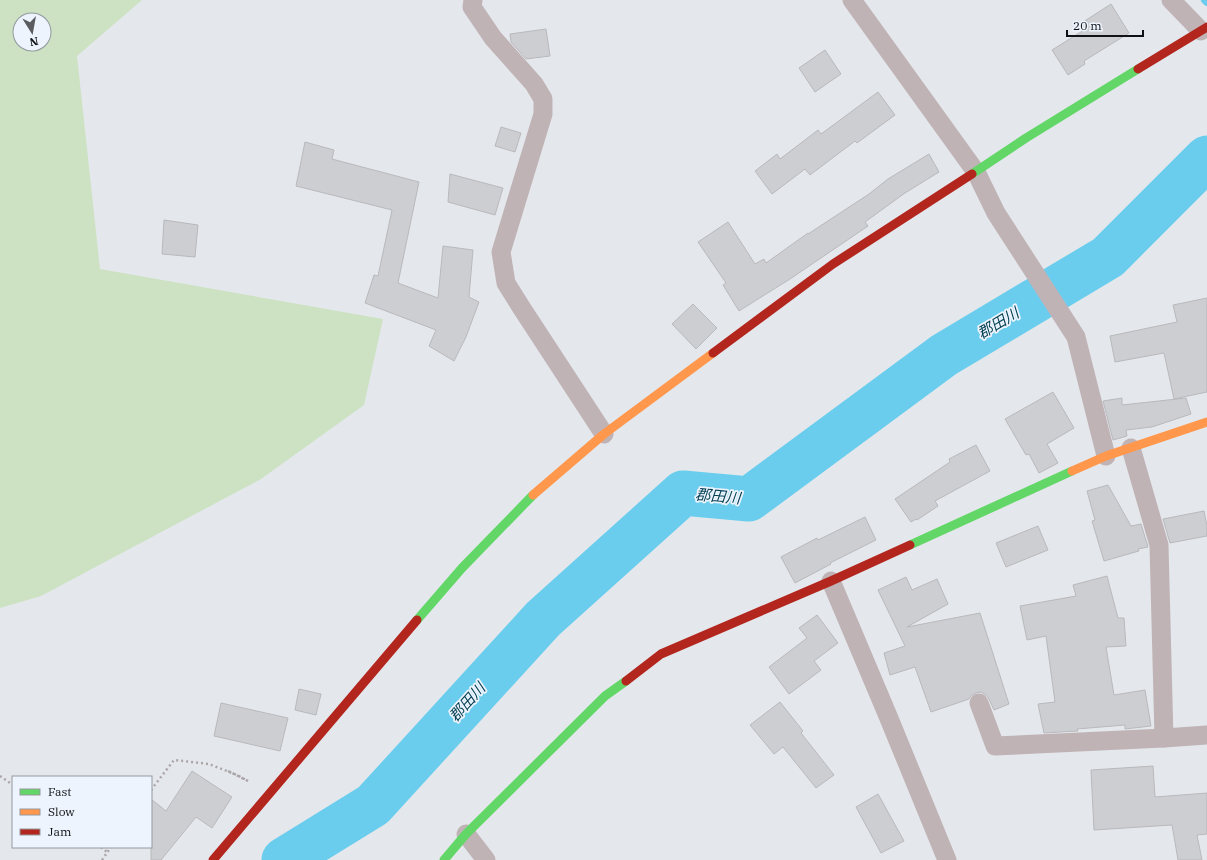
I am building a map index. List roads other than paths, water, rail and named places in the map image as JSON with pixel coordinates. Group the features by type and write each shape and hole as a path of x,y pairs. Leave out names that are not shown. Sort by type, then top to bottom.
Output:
{"street":[{"path":"473,0 472,7 493,38 534,84 543,99 543,114 501,252 506,283 604,434"},
{"path":"852,0 976,172 996,213 1076,337 1106,456"},
{"path":"213,860 462,568 532,496 604,434 833,264 1026,138 1204,29 1171,0"},
{"path":"444,860 466,834 605,696 661,654 831,581 1106,456 1207,422"},
{"path":"1131,448 1159,544 1164,738"},
{"path":"831,581 947,860"},
{"path":"979,703 995,746 1207,735"},
{"path":"466,834 486,860"}],"waterway":[{"name":"郡田川","path":"284,860 373,805 543,619 683,493 749,499 944,355 1108,257 1207,158"}]}
